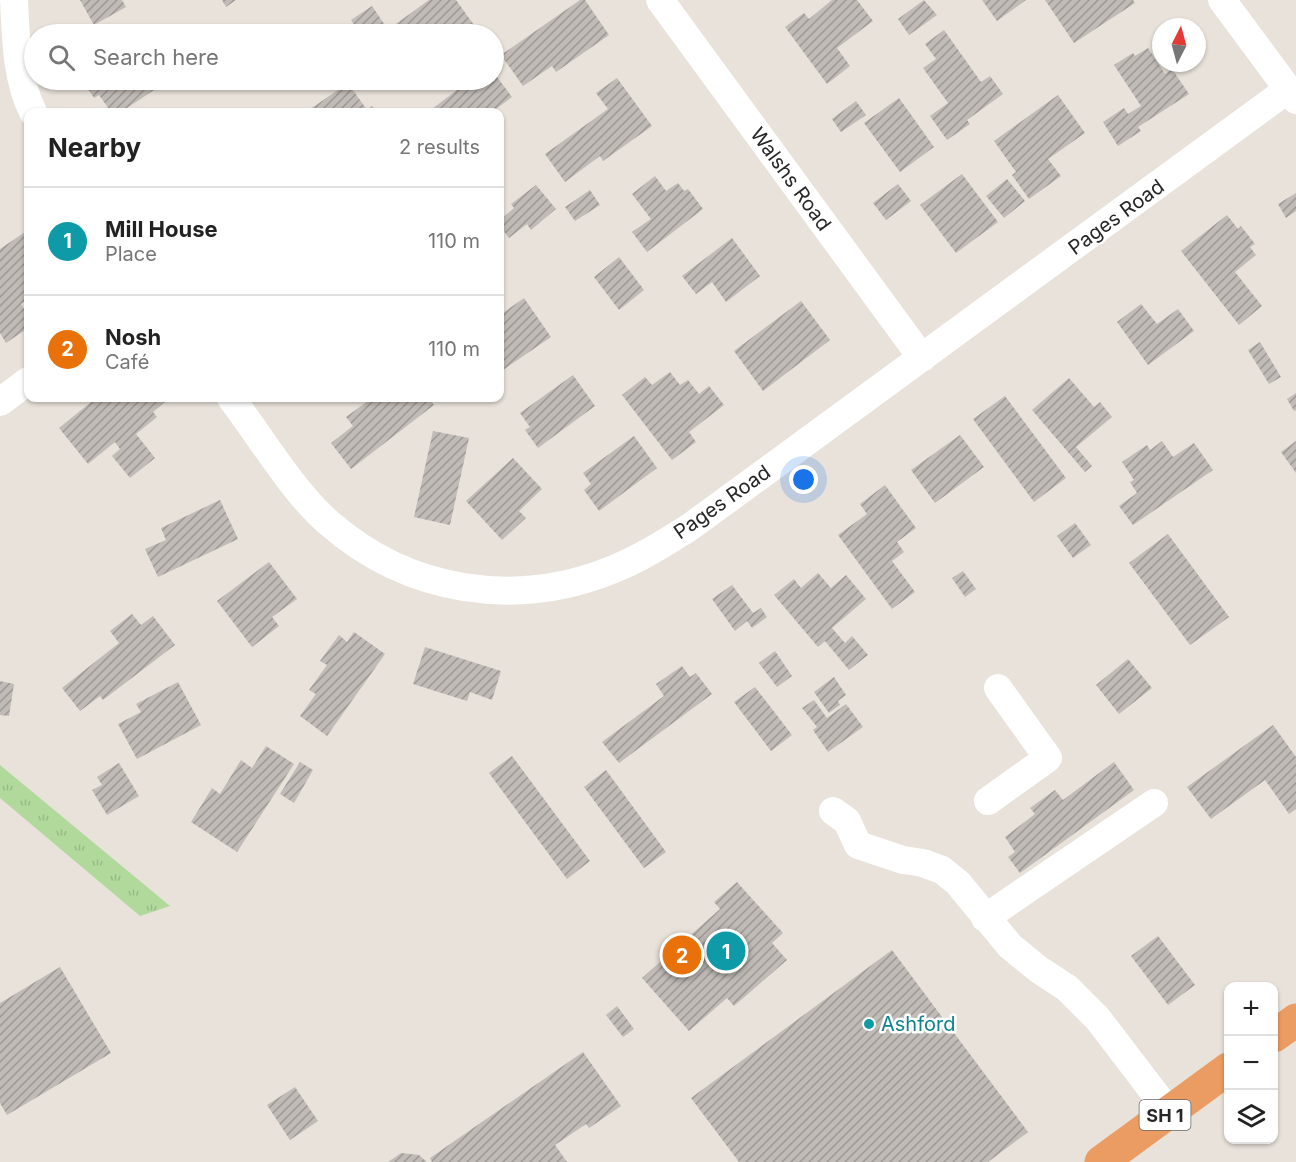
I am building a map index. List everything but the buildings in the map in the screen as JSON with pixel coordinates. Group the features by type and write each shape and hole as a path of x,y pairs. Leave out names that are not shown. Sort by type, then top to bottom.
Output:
{"highway":[{"path":"1278,1033 1296,1020"},
{"name":"SH 1","path":"1101,1162 1224,1072"}],"street":[{"path":"14,0 17,56 24,89"},
{"name":"Walshs Road","path":"660,0 922,358"},
{"path":"1222,0 1292,95"},
{"path":"24,90 31,108"},
{"name":"Pages Road","path":"234,402 328,523 374,556 440,584 481,591 522,591 576,582 614,569 652,551 690,527 922,358 1292,95"},
{"path":"0,402 24,384"},
{"path":"988,801 1048,758 998,688"},
{"path":"985,918 1154,802"},
{"path":"833,811 847,821 858,845 896,858 923,862 942,870 958,883 1010,946 1066,988 1098,1019 1169,1112"}],"green space":[{"path":"0,765 170,906 140,916 0,798"}],"place":[{"name":"Mill House","path":"726,951"},
{"name":"Nosh","path":"682,955"},
{"name":"Ashford","path":"869,1024"}]}
